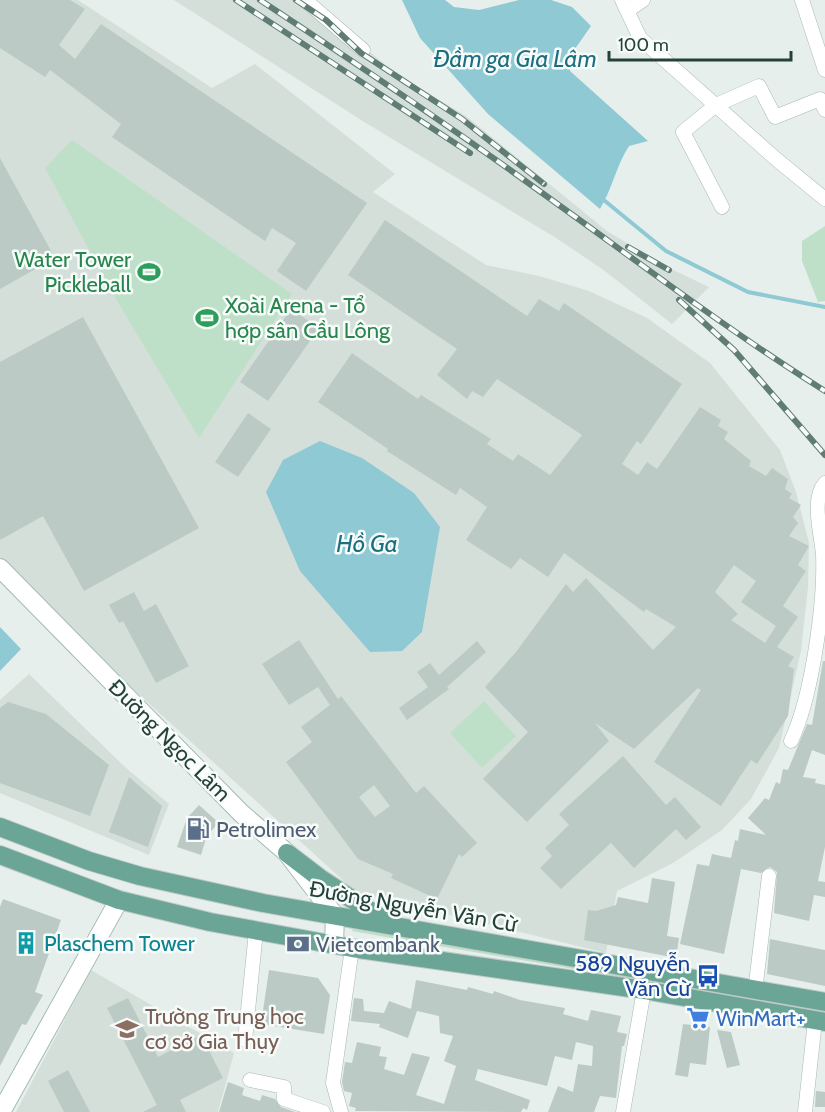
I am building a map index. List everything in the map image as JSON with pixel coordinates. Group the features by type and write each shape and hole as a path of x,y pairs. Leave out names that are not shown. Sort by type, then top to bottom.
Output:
{"main road":[{"name":"Đường Ngọc Lâm","path":"0,568 242,813 288,853 335,916"},
{"name":"Đường Nguyễn Văn Cừ","path":"0,827 89,861 140,876 262,903 825,1002"},
{"path":"288,853 321,879 393,926"},
{"name":"Đường Nguyễn Văn Cừ","path":"0,855 119,900 256,931 352,948 644,990 820,1022"},
{"path":"1,1112 119,900"},
{"path":"334,944 335,916"}],"street":[{"path":"305,0 363,50"},
{"path":"643,0 625,6 640,38 825,199"},
{"path":"802,0 825,70"},
{"path":"722,207 683,132 716,105 759,86 775,117 820,99 825,110"},
{"path":"790,741 799,723 820,616 823,558 818,494 825,483"},
{"path":"755,991 769,876"},
{"path":"245,1040 256,931"},
{"path":"341,1112 333,1083 352,948"},
{"path":"623,1112 644,990"},
{"path":"805,1112 820,1022"},
{"path":"250,1080 284,1087 284,1099 322,1112"}],"shaded area":[{"path":"0,0 78,0 212,88 255,64 395,174 373,192 486,265 539,276 589,291 647,318 710,363 780,450 796,492 809,543 808,587 801,651 779,748 751,799 722,830 673,863 617,891 606,953 356,892 0,568"},
{"path":"174,0 308,0 395,73 466,116 607,231 667,267 709,287 672,324 605,271 556,238 361,120"},
{"path":"29,674 125,767 169,804 149,855 0,793 0,700"},
{"name":"Trường Trung học cơ sở Gia Thụy","path":"91,970 234,1053 218,1112 16,1112"}],"green space":[{"path":"72,140 292,294 199,438 113,294 45,168"},
{"path":"825,226 825,301 818,302 802,261 802,241"},
{"path":"484,701 516,736 482,768 450,733"},
{"path":"353,929 825,1009 825,1012 357,932 352,931"}],"water":[{"name":"Đầm ga Gia Lâm","path":"402,0 445,0 454,7 479,10 519,0 551,0 572,7 591,26 570,56 570,71 648,141 629,146 600,209 488,114 420,38"},
{"name":"Hồ Ga","path":"320,441 362,458 414,493 440,527 422,632 402,651 370,652 300,571 266,492 283,460"},
{"path":"0,627 21,649 0,671"}],"building":[{"path":"0,0 70,0 85,9 59,45 75,59 101,24 367,203 306,291 277,271 296,243 272,228 265,241 112,137 121,124 50,70 45,77 0,48"},
{"path":"0,158 55,258 0,289"},
{"path":"385,220 527,316 539,299 559,311 564,303 682,384 641,444 637,441 622,464 638,475 647,462 657,469 700,407 721,420 718,426 728,432 724,439 751,461 749,466 766,476 772,468 788,479 785,489 792,494 789,498 801,505 793,517 798,523 789,536 809,546 798,565 806,571 783,606 798,617 777,647 794,657 788,666 794,669 788,716 757,764 751,760 721,806 654,762 701,690 698,688 634,749 595,723 609,741 527,822 483,779 528,732 485,687 516,652 566,584 573,592 586,578 653,650 676,627 646,609 644,612 564,553 548,577 520,558 511,569 466,540 487,507 460,488 456,495 387,451 388,449 318,402 352,353 418,399 421,395 491,439 487,444 513,461 518,454 550,475 582,435 497,379 483,397 472,391 467,399 437,375 457,349 348,275","holes":["734,565 756,581 741,602 776,626 765,643 731,620 738,614 715,592"]},
{"path":"291,309 319,328 268,401 240,382"},
{"path":"83,317 199,528 84,591 43,516 0,540 0,362"},
{"path":"248,413 271,429 238,477 215,462"},
{"path":"134,592 144,611 156,604 189,666 156,683 123,621 119,623 109,605"},
{"path":"299,640 338,699 341,696 416,793 424,786 477,843 462,857 459,854 437,899 391,878 393,874 358,859 286,762 312,742 301,727 330,705 318,687 289,705 262,664","holes":["374,785 390,806 375,817 359,797"]},
{"path":"477,641 486,652 447,687 449,689 407,720 399,708 428,687 417,672 430,663 439,675"},
{"path":"823,661 825,661 825,755 812,750 803,777 816,779 815,783 825,785 825,847 818,881 825,882 825,897 814,895 809,921 774,913 777,872 770,867 761,873 741,869 724,954 680,944 697,864 709,866 712,854 731,858 740,829 766,835 748,818 765,798 769,800 776,782 780,784 783,769 788,770 807,724 812,725"},
{"path":"8,702 46,714 109,765 90,816 0,783 0,708"},
{"path":"623,756 666,805 675,797 701,827 686,840 676,829 634,868 611,843 561,889 540,868 552,856 545,848 569,825 559,814"},
{"path":"129,777 162,806 148,847 109,832"},
{"name":"Petrolimex","path":"199,805 219,823 207,835 201,855 177,847 187,818"},
{"path":"652,878 675,882 667,936 679,938 676,958 584,940 588,910 596,911 616,905 618,897 648,903"},
{"path":"3,899 61,920 35,992 43,995 26,1025 22,1024 0,1066 0,907"},
{"path":"770,939 825,950 825,986 767,974"},
{"path":"269,970 318,978 330,995 324,1034 261,1024"},
{"path":"416,980 467,990 468,987 493,994 494,991 520,1000 565,1008 563,1014 588,1021 591,1010 621,1016 617,1032 627,1034 624,1046 622,1046 616,1098 600,1096 594,1112 548,1112 558,1086 573,1092 578,1064 592,1066 593,1046 576,1042 572,1060 555,1056 547,1086 478,1069 475,1080 530,1100 527,1110 523,1108 521,1112 355,1111 356,1108 349,1106 352,1093 344,1091 342,1082 345,1062 352,1063 357,1042 381,1047 379,1056 387,1057 384,1069 404,1075 412,1053 430,1057 416,1095 444,1104 456,1066 444,1061 453,1036 440,1033 439,1016 417,1011 408,1038 379,1027 380,1024 351,1021 354,998 363,999 364,1011 384,1013 389,1001 411,1009"},
{"path":"128,998 158,1057 201,1035 223,1078 180,1100 186,1112 143,1112 157,1105 107,1008"},
{"path":"683,1024 710,1027 706,1065 690,1063 688,1077 675,1075"},
{"path":"717,1030 731,1032 740,1065 727,1068"},
{"path":"68,1070 90,1112 64,1112 48,1081"},
{"path":"228,1082 244,1088 242,1095 260,1101 262,1095 275,1099 281,1107 295,1112 219,1112"},
{"path":"816,1091 825,1092 825,1107 815,1107"}],"waterway":[{"path":"605,201 666,251 748,292 825,307"}],"railway":[{"path":"236,0 470,153"},
{"path":"260,0 435,117 716,318 825,391"},
{"path":"296,0 326,20 361,53 462,119 544,184"},
{"path":"628,247 669,270"},
{"path":"679,300 734,350 825,455"}],"place":[{"name":"Water Tower Pickleball","path":"149,272"},
{"name":"Xoài Arena - Tổ hợp sân Cầu Lông","path":"207,318"},
{"name":"Petrolimex","path":"198,829"},
{"name":"Plaschem Tower","path":"26,943"},
{"name":"Vietcombank","path":"298,944"},
{"name":"589 Nguyễn Văn Cừ","path":"708,976"},
{"name":"WinMart+","path":"698,1018"},
{"name":"Trường Trung học cơ sở Gia Thụy","path":"127,1029"}]}
